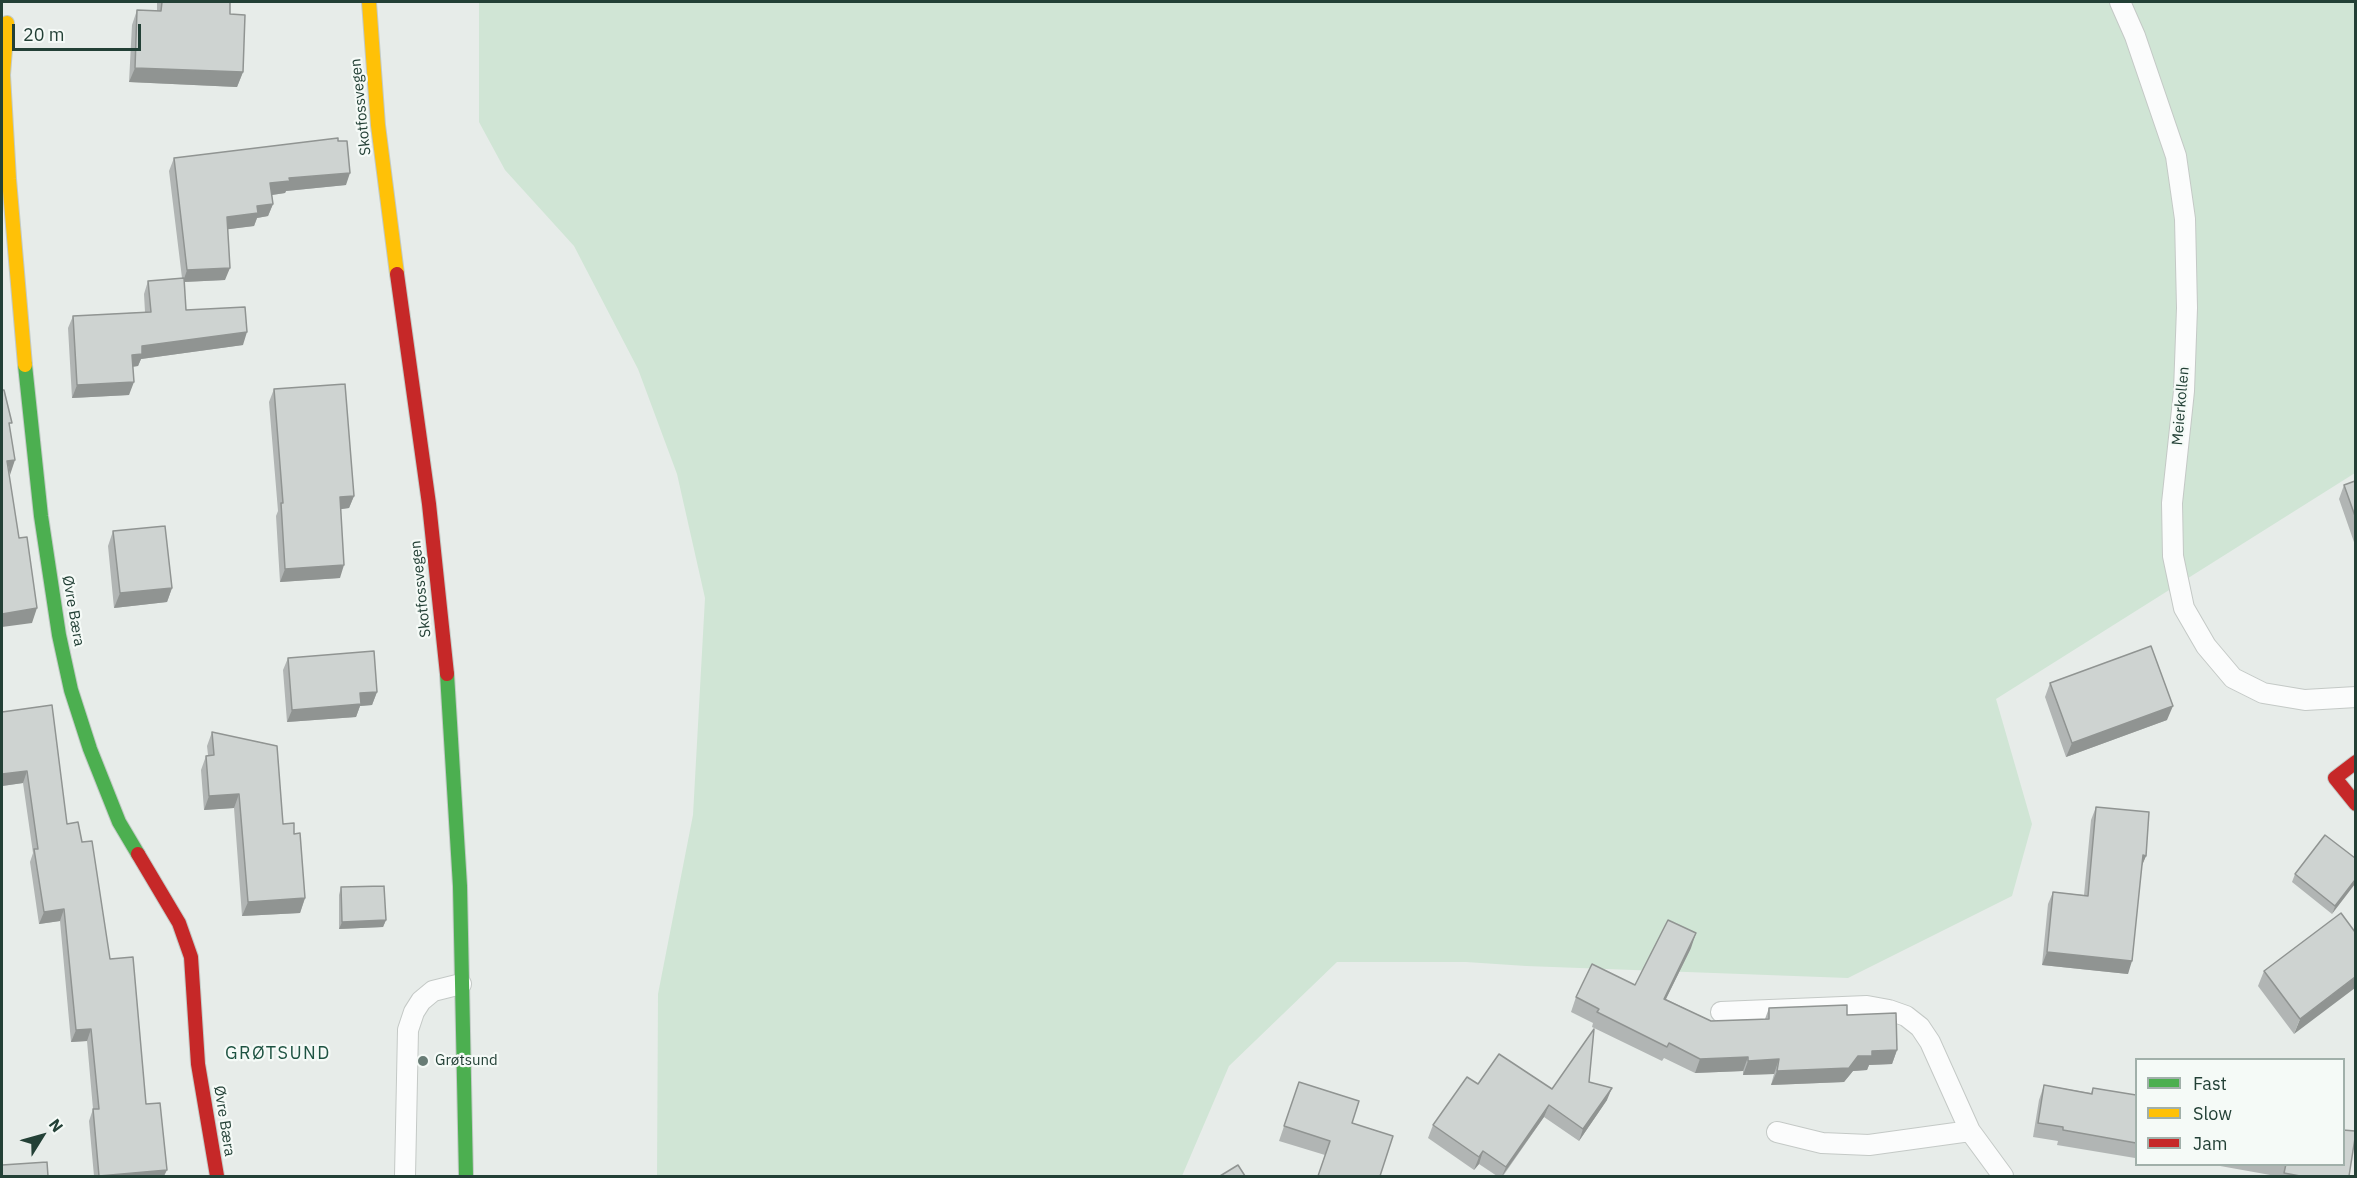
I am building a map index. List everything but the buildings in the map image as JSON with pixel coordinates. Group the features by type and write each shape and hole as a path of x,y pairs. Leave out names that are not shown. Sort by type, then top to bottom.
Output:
{"street":[{"name":"Skotfossvegen","path":"369,2 380,136 405,338 429,504 450,704 460,886 466,1176"},
{"name":"Øvre Bæra","path":"7,23 3,75 9,179 31,425 41,516 59,635 71,690 90,749 119,822 179,922 191,957 198,1064 217,1176"},
{"path":"2355,762 2335,778 2355,804"}],"lane":[{"name":"Meierkollen","path":"2120,2 2135,36 2176,156 2185,219 2187,308 2184,380 2172,503 2173,556 2184,608 2206,646 2234,678 2263,693 2305,700 2355,697"},
{"path":"405,1176 408,1030 414,1012 421,1001 433,991 462,984"},
{"path":"1721,1012 1867,1006 1905,1016 1920,1027 1930,1042 1970,1131 2003,1176"},
{"path":"1777,1132 1822,1143 1869,1145 1970,1131"}],"green space":[{"path":"479,2 2355,2 2355,473 1996,699 2032,824 2012,896 1848,978 1466,962 1337,962 1229,1066 1182,1176 657,1176 658,994 693,815 705,598 677,474 638,369 574,246 505,170 479,122"}],"traffic: fast":[{"path":"25,365 41,516 59,635 71,690 90,749 119,822 138,854"},
{"path":"447,674 460,886 466,1176"}],"traffic: slow":[{"path":"369,2 378,125 397,274"},
{"path":"7,23 3,75 9,179 25,365"}],"traffic: jam":[{"path":"397,274 429,504 447,674"},
{"path":"2356,762 2335,778 2356,804"},
{"path":"138,854 179,923 191,957 198,1064 217,1176"}],"place":[{"name":"Grøtsund","path":"423,1061"}],"district":[{"name":"GRØTSUND","path":"278,1054"}]}
